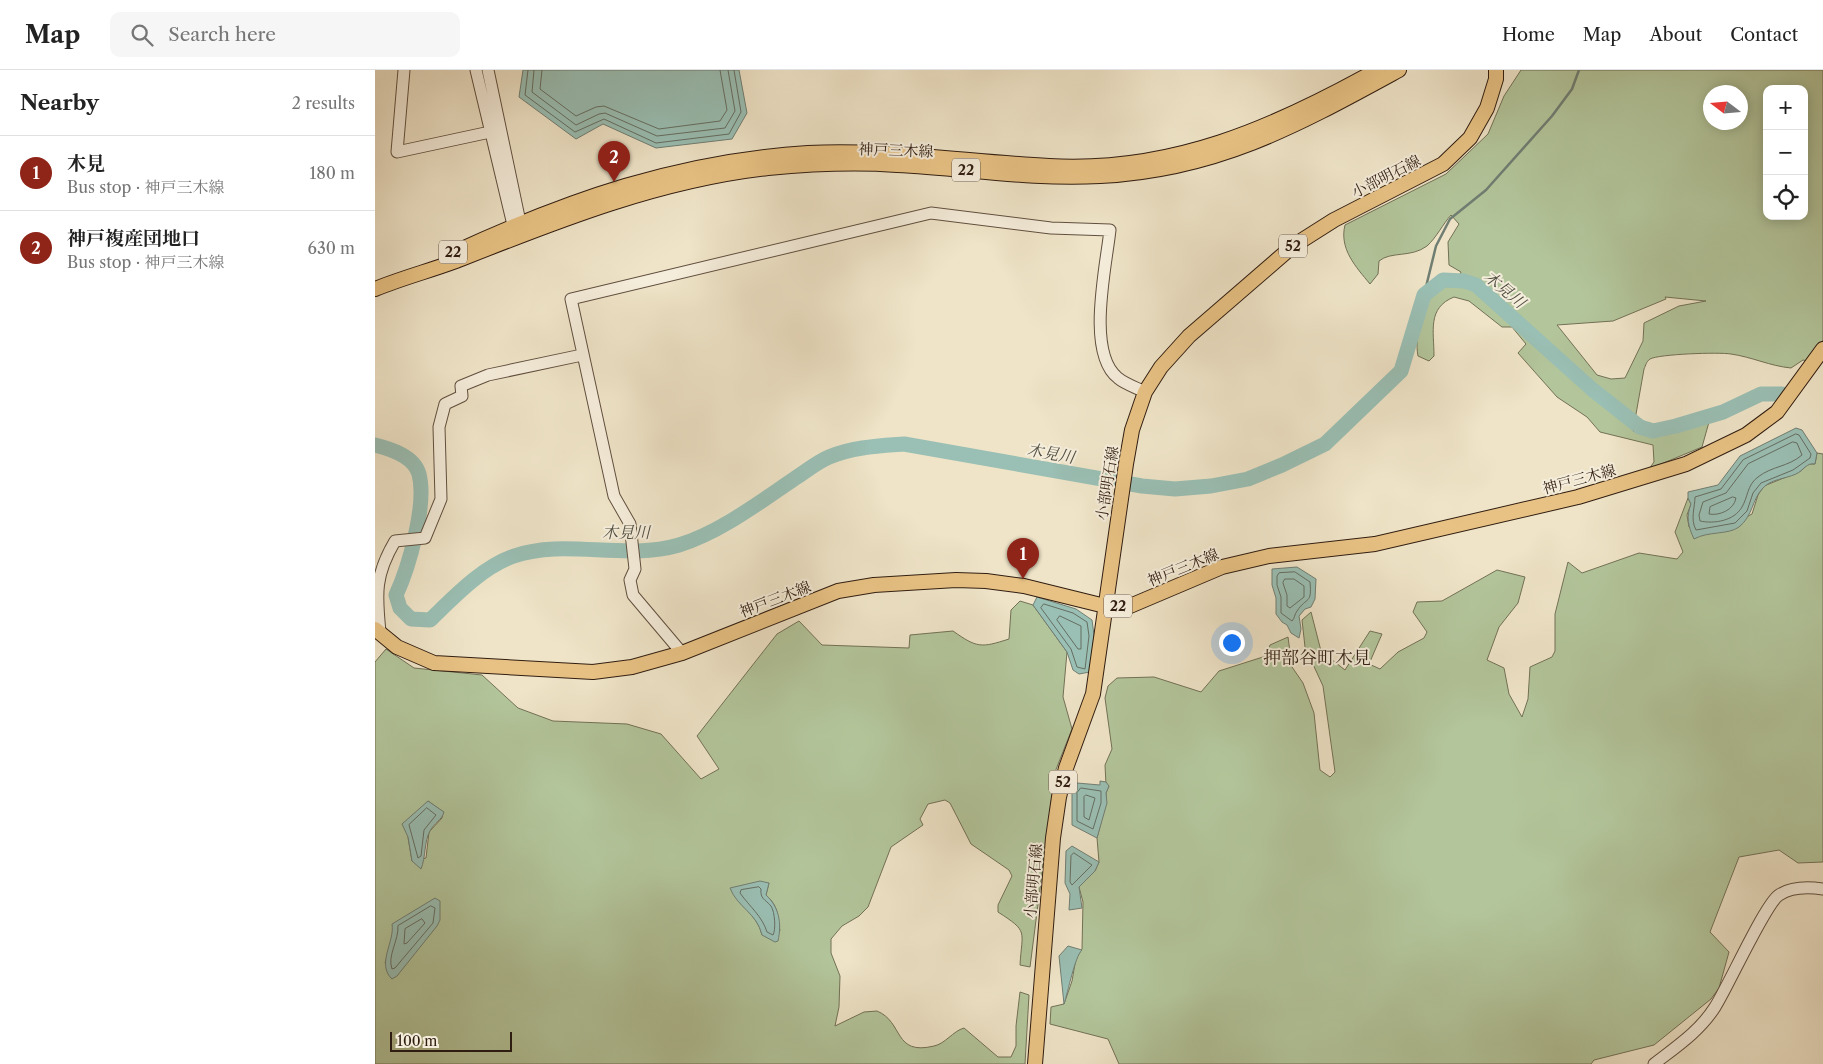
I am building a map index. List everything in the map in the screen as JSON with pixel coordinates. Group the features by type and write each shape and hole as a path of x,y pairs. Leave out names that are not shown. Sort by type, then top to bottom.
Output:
{"main road":[{"name":"神戸三木線","path":"381,287 431,270 518,228 616,187 710,165 810,153 894,154 1051,166 1099,166 1145,161 1184,154 1255,131 1325,99 1377,70"},
{"name":"神戸三木線","path":"518,228 658,188 711,176 768,168 894,164 1052,176 1099,176 1146,172 1185,165 1257,143 1330,108 1399,70"},
{"name":"小部明石線","path":"1035,1064 1050,873 1059,797 1066,768 1093,694 1126,464 1132,430 1145,392 1161,367 1189,336 1293,246 1334,220 1443,164 1470,138 1487,108 1496,79 1495,70"},
{"name":"神戸三木線","path":"377,630 397,646 434,663 593,672 632,667 682,653 838,592 874,585 956,580 986,581 1023,586 1105,606 1130,606 1223,567 1269,556 1375,544 1578,497 1686,464 1746,434 1777,412 1823,349"}],"street":[{"path":"404,70 397,152 490,132"},
{"path":"476,70 490,132 518,228"},
{"path":"488,70 518,228"},
{"path":"682,653 633,595 630,580 635,569 630,524 614,496 571,299 931,213 1051,228 1110,230 1099,328 1101,348 1107,366 1118,378 1145,392"},
{"path":"377,630 375,584 378,569 395,542 425,538 441,499 439,427 445,404 462,396 461,386 488,375 582,355"},
{"path":"1654,1064 1681,1043 1714,1009 1766,912 1777,896 1789,890 1823,889"}],"green space":[{"path":"1521,70 1823,70 1823,340 1807,361 1803,360 1791,368 1724,353 1676,355 1650,359 1644,369 1633,431 1655,436 1709,422 1702,447 1649,469 1654,462 1653,445 1600,432 1587,417 1557,397 1518,353 1526,344 1512,327 1502,327 1469,301 1454,297 1439,307 1433,329 1434,356 1429,361 1418,356 1418,328 1428,300 1440,287 1456,284 1461,272 1449,265 1448,242 1459,224 1451,215 1427,246 1421,250 1389,256 1379,261 1378,274 1370,284 1359,271 1347,250 1344,242 1345,225 1446,174 1488,134 1504,96","holes":["1665,297 1706,301 1679,306 1644,323 1643,341 1625,378 1611,379 1597,375 1557,325 1613,321 1666,299"]},
{"path":"1817,453 1823,454 1823,862 1798,863 1779,850 1739,857 1710,932 1729,952 1719,988 1711,999 1654,1045 1594,1060 1591,1064 1119,1064 1108,1039 1050,1024 1051,1007 1064,1004 1072,981 1076,958 1082,949 1083,902 1079,887 1095,871 1099,862 1097,838 1109,786 1106,785 1105,765 1112,749 1105,698 1108,686 1117,678 1154,677 1201,692 1219,671 1266,656 1270,645 1288,637 1292,667 1303,683 1314,713 1320,770 1330,777 1335,772 1323,686 1305,647 1302,620 1311,612 1321,651 1345,670 1370,631 1382,634 1369,664 1380,669 1398,652 1424,638 1427,632 1413,612 1417,602 1442,601 1497,570 1525,577 1518,603 1499,627 1487,660 1504,668 1509,694 1522,717 1528,699 1530,667 1552,657 1555,651 1555,614 1568,562 1582,573 1639,553 1677,559 1683,552 1675,532 1688,498 1691,504 1687,515 1689,527 1708,532 1722,530 1752,514 1758,495 1764,486 1801,471 1808,464 1815,464"},
{"path":"1020,601 1033,605 1067,652 1063,697 1072,729 1055,772 1030,967 1020,965 1022,938 1019,928 998,912 998,905 1012,876 1009,870 971,844 950,803 945,800 928,804 920,819 923,825 891,847 868,907 859,916 842,926 831,939 831,953 840,976 839,1007 835,1026 864,1012 877,1011 886,1016 905,1042 921,1048 938,1045 964,1028 998,1057 1011,1057 1016,1046 1020,992 1029,995 1025,1064 375,1064 375,662 386,649 414,668 482,675 518,708 553,721 627,724 661,734 701,779 719,769 697,736 777,634 799,621 822,645 909,648 910,635 953,631 968,641 985,645 1009,639 1011,610","holes":["428,801 443,812 442,818 429,832 426,858 412,861 408,837","769,883 766,895 776,908 780,931 762,935 755,920 737,898","394,934 400,970 397,976 385,963"]}],"water":[{"path":"523,70 739,70 747,113 732,139 656,148 603,124 576,139 519,97"},
{"path":"1796,428 1802,430 1817,453 1815,464 1810,464 1796,474 1766,485 1759,492 1747,518 1739,527 1694,539 1688,522 1691,504 1688,492 1718,485 1740,456"},
{"path":"1297,567 1316,579 1315,599 1311,607 1305,609 1299,616 1301,629 1299,638 1291,633 1287,625 1276,614 1276,598 1272,585 1272,569"},
{"path":"1037,597 1076,609 1092,620 1094,635 1090,672 1079,674 1073,670 1067,652 1033,605"},
{"path":"1100,781 1106,782 1109,786 1106,793 1107,803 1097,838 1072,825 1072,793 1077,783 1100,785"},
{"path":"428,801 444,812 428,835 421,869 412,861 408,837 402,824"},
{"path":"1072,846 1099,862 1095,871 1079,887 1082,908 1069,910 1070,894 1065,883 1066,851"},
{"path":"760,881 769,883 766,895 777,910 779,934 778,941 775,942 762,935 752,915 737,900 730,888"},
{"path":"435,898 440,901 440,920 437,926 397,976 392,979 386,967 386,960 392,924"},
{"path":"1068,946 1082,950 1074,967 1064,1004 1059,956"}],"waterway":[{"path":"1424,295 1436,246 1450,219 1486,190 1552,116 1572,89 1579,70"},
{"name":"木見川","path":"375,445 401,454 412,462 419,474 421,487 419,518 411,552 396,595 400,608 411,619 430,620 480,575 491,567 514,556 533,551 554,549 637,551 679,545 694,540 724,525 825,459 856,449 904,444 1142,486 1175,489 1211,486 1248,479 1325,444 1401,371 1424,295 1443,280 1464,281 1476,285 1593,390 1640,427 1653,431 1676,426 1723,412 1761,394 1782,394"}],"place":[{"name":"神戸複産団地口","path":"614,182"},
{"name":"木見","path":"1023,579"}],"district":[{"name":"押部谷町木見","path":"1317,658"}]}
